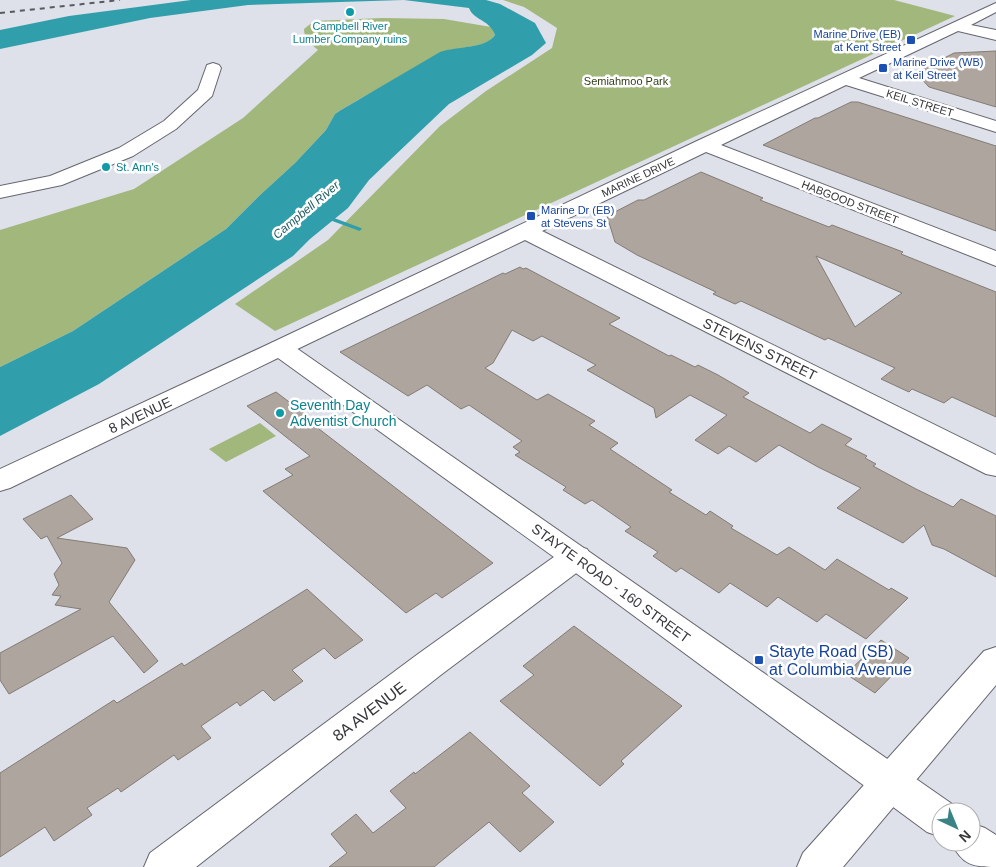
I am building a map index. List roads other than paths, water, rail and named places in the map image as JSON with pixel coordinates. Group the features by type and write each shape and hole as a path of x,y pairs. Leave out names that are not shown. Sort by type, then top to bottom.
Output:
{"street":[{"name":"MARINE DRIVE","path":"280,348 996,7"},
{"path":"958,26 996,36"},
{"path":"0,192 55,181 126,152 170,125 206,92 213,68"},
{"name":"KEIL STREET","path":"845,79 996,126"},
{"name":"HABGOOD STREET","path":"704,146 996,259"},
{"name":"STEVENS STREET","path":"524,231 996,466"},
{"name":"8 AVENUE","path":"0,481 280,348"},
{"name":"STAYTE ROAD - 160 STREET","path":"280,348 576,557 931,812"},
{"name":"8A AVENUE","path":"164,867 430,664 576,557"},
{"path":"817,867 996,662"},
{"path":"981,848 996,858"}],"water":[{"path":"191,0 403,0 248,5 150,18 0,49 0,30 69,16"},
{"name":"Campbell River","path":"404,0 486,0 500,4 535,23 546,43 532,55 449,104 369,180 348,208 310,239 293,256 99,384 0,436 0,367 73,331 226,229 295,163 326,130 335,114 440,52 485,43 495,35 489,25 474,15 469,8"}],"waterway":[{"path":"326,217 359,229"}],"railway":[{"path":"0,13 120,0"}],"place":[{"name":"Campbell River Lumber Company ruins","path":"350,12"},
{"name":"Marine Drive (EB) at Kent Street","path":"911,40"},
{"name":"Marine Drive (WB) at Keil Street","path":"883,68"},
{"name":"St. Ann's","path":"106,167"},
{"name":"Marine Dr (EB) at Stevens St","path":"531,216"},
{"name":"Seventh Day Adventist Church","path":"280,413"},
{"name":"Stayte Road (SB) at Columbia Avenue","path":"759,660"}],"park label":[{"name":"Semiahmoo Park","path":"626,81"}]}
